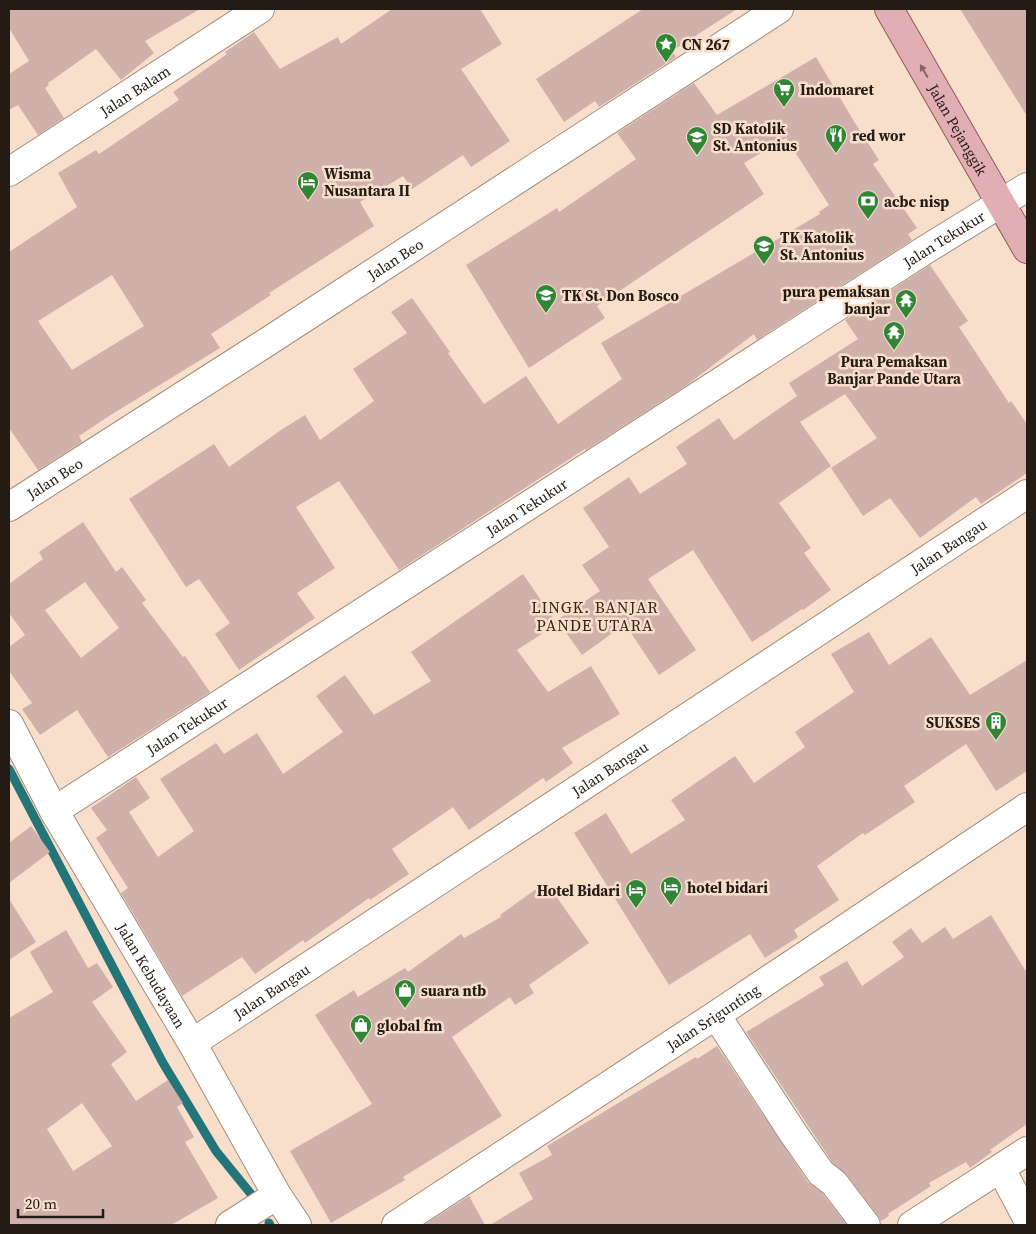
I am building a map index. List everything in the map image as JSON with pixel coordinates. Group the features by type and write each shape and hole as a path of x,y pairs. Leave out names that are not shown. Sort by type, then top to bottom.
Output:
{"main road":[{"name":"Jalan Pejanggik","path":"889,9 1027,249"}],"street":[{"name":"Jalan Balam","path":"9,172 260,9"},
{"name":"Jalan Beo","path":"9,506 264,344 778,9"},
{"name":"Jalan Tekukur","path":"54,811 917,255 1027,187"},
{"name":"Jalan Bangau","path":"192,1042 1027,494"},
{"name":"Jalan Kebudayaan","path":"9,724 54,811 192,1042 277,1195 297,1225"},
{"name":"Jalan Srigunting","path":"396,1225 716,1015 1027,807"},
{"path":"716,1015 792,1133 821,1173 834,1183 866,1225"},
{"path":"912,1225 1027,1151"},
{"path":"1001,1168 1027,1218"},
{"path":"230,1225 277,1195"}],"building":[{"path":"9,9 200,9 145,41 154,53 121,80 96,49 48,83 49,85 45,88 64,118 38,135 18,105 9,110 9,74 29,61 9,28"},
{"path":"392,9 480,9 502,44 461,69 510,141 471,167 463,155 412,189 403,176 360,202 374,226 269,293 271,295 211,334 220,348 79,436 82,442 38,470 9,428 9,252 77,207 58,173 96,150 99,154 179,100 173,92 227,54 225,52 254,32 280,69 338,37 341,44","holes":["112,275 144,326 72,370 38,321"]},
{"path":"643,9 737,9 672,51 676,57 599,107 595,101 564,122 536,79"},
{"path":"960,9 1027,9 1027,116"},
{"path":"816,57 879,160 873,164 917,228 908,234 912,240 757,340 754,334 687,385 399,570 339,481 296,507 335,568 297,593 315,618 239,670 215,634 230,623 199,579 186,587 129,499 214,444 229,467 305,415 320,440 374,401 353,369 407,333 391,312 412,298 484,404 526,376 558,424 622,379 601,343 820,214 819,212 829,205 786,138 744,163 764,194 597,306 605,318 529,368 466,265 557,208 559,212 636,159 617,133 694,83 717,115"},
{"path":"930,265 968,321 959,327 1009,403 1011,401 1027,424 1027,473 981,504 976,497 920,538 890,498 863,516 831,468 877,438 845,394 800,422 831,466 779,503 811,548 804,553 831,590 752,642 693,550 648,579 696,650 659,675 625,624 582,655 557,620 600,591 582,565 609,547 583,508 629,477 640,494 687,464 676,447 719,418 734,440 797,396 789,383 858,339 845,320"},
{"path":"83,522 116,572 122,567 146,600 142,603 183,657 185,656 210,692 108,757 77,710 40,735 22,709 32,703 9,671 9,647 25,635 9,613 9,584 43,559 39,552","holes":["85,582 119,628 81,658 45,610"]},
{"path":"523,574 557,624 517,650 548,692 591,666 620,714 562,748 573,763 546,782 543,778 469,830 453,807 392,849 409,874 370,900 369,898 305,943 303,940 255,974 242,957 182,996 121,893 128,888 96,838 107,830 91,808 136,777 150,798 129,812 158,857 194,831 160,779 216,743 224,754 257,733 283,774 343,732 316,696 345,675 374,715 431,681 411,652"},
{"path":"869,632 889,665 931,637 970,695 1027,660 1027,771 996,791 966,744 904,786 915,802 865,835 863,833 817,866 839,900 794,930 798,937 765,958 750,934 669,985 574,833 606,813 631,854 685,820 671,800 735,756 754,783 805,747 795,732 854,692 831,654"},
{"path":"31,826 50,852 9,883 9,843"},
{"path":"546,882 589,943 529,985 534,993 515,1005 510,997 452,1037 502,1116 403,1177 405,1180 331,1223 290,1151 372,1104 315,1015 354,990 358,997 405,968 408,972 461,934 464,938 501,917 500,915"},
{"path":"9,899 36,942 9,960"},
{"path":"991,915 1027,973 1027,1124 990,1150 992,1152 970,1168 966,1162 929,1183 931,1186 888,1214 889,1216 881,1221 846,1174 832,1162 746,1032 824,985 819,977 847,961 862,986 904,957 892,942 911,928 922,943 945,927 953,939"},
{"path":"66,930 88,968 97,963 113,987 92,1002 127,1052 111,1064 136,1101 168,1080 183,1103 177,1107 194,1137 185,1142 218,1198 171,1225 9,1225 9,1018 53,992 30,952","holes":["82,1103 112,1146 73,1171 47,1129"]},
{"path":"717,1046 808,1182 823,1194 847,1225 490,1225 533,1199 519,1173 552,1155 547,1146"},
{"path":"469,1196 485,1225 424,1225"}],"waterway":[{"path":"9,769 163,1063 216,1151 251,1194"}],"place":[{"name":"CN 267","path":"666,63"},
{"name":"Indomaret","path":"784,108"},
{"name":"red wor","path":"836,154"},
{"name":"SD Katolik St. Antonius","path":"697,156"},
{"name":"Wisma Nusantara II","path":"308,201"},
{"name":"acbc nisp","path":"868,220"},
{"name":"TK Katolik St. Antonius","path":"764,265"},
{"name":"TK St. Don Bosco","path":"546,314"},
{"name":"pura pemaksan banjar","path":"906,319"},
{"name":"Pura Pemaksan Banjar Pande Utara","path":"894,351"},
{"name":"SUKSES","path":"996,741"},
{"name":"hotel bidari","path":"671,906"},
{"name":"Hotel Bidari","path":"636,909"},
{"name":"suara ntb","path":"405,1009"},
{"name":"global fm","path":"361,1044"}],"district":[{"name":"LINGK. BANJAR PANDE UTARA","path":"595,616"}]}
